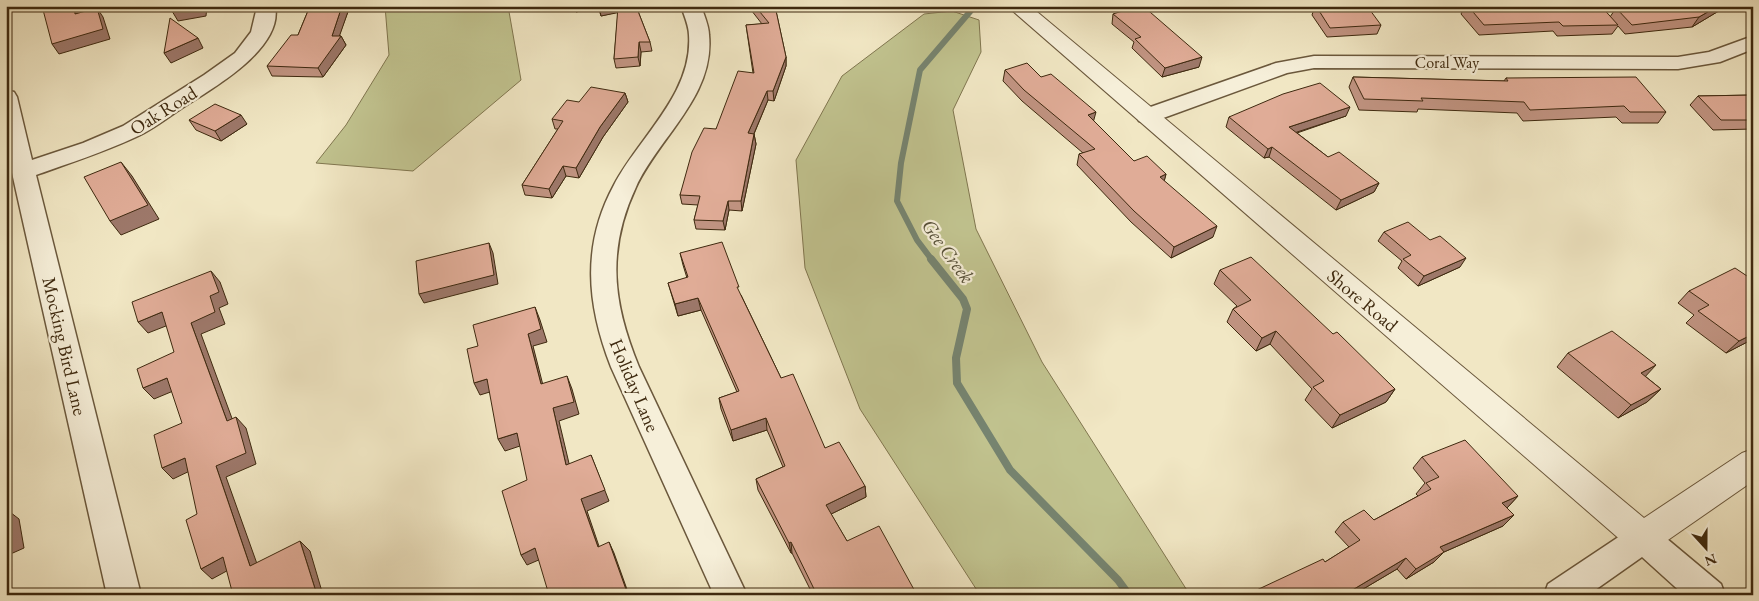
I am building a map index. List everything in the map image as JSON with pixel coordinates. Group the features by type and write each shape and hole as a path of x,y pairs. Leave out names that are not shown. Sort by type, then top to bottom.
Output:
{"street":[{"name":"Oak Road","path":"24,172 91,148 131,131 211,80 242,57 261,33 266,11 265,6"},
{"name":"Holiday Lane","path":"691,6 699,28 700,53 696,75 686,95 636,164 614,210 604,254 604,296 618,354 731,595"},
{"name":"Shore Road","path":"1017,6 1709,595"},
{"name":"Coral Way","path":"1147,116 1283,67 1314,62 1678,63 1713,58 1753,42"},
{"name":"Mocking Bird Lane","path":"6,97 124,595"},
{"path":"1560,595 1753,463"}],"green space":[{"path":"385,6 508,6 521,80 413,171 316,163 346,125 389,55"},
{"path":"952,11 979,20 981,52 953,110 976,229 1042,362 1190,595 980,595 860,409 805,268 796,160 842,76 924,14"}],"building":[{"path":"42,6 74,6 75,14 97,8 103,29 52,44"},
{"path":"172,6 199,6 172,11"},
{"path":"310,6 342,6 332,36 341,36 318,68 267,66 291,35 298,35"},
{"path":"618,6 636,6 650,42 639,42 638,57 614,59"},
{"path":"755,6 775,6 786,57 773,91 767,91 748,133 754,134 741,201 728,201 723,221 694,220 700,196 680,195 692,152 704,128 716,129 738,71 754,73 746,25 769,23"},
{"path":"1143,6 1202,57 1165,68 1135,39 1141,37 1113,14"},
{"path":"1316,6 1367,6 1381,25 1330,28"},
{"path":"1468,6 1601,6 1618,25 1563,26 1559,22 1484,25"},
{"path":"1628,6 1718,6 1699,17 1632,25 1616,8"},
{"path":"170,18 198,38 164,53"},
{"path":"1027,63 1041,77 1051,74 1096,112 1088,115 1134,161 1147,156 1166,174 1160,177 1217,226 1174,247 1134,211 1079,154 1095,149 1024,90 1005,70"},
{"path":"1353,77 1508,81 1506,78 1636,77 1666,112 1630,112 1624,106 1530,110 1524,102 1421,98 1423,101 1364,99"},
{"path":"1320,83 1350,107 1289,127 1328,157 1339,152 1379,183 1341,200 1272,147 1268,149 1229,117 1283,94"},
{"path":"591,87 625,93 600,127 576,168 563,166 549,189 522,185 563,121 552,119 567,100 579,102"},
{"path":"1753,95 1753,120 1721,120 1698,96"},
{"path":"215,104 241,115 215,131 189,120"},
{"path":"121,162 148,205 110,221 84,177"},
{"path":"1408,222 1430,240 1440,236 1466,258 1424,276 1403,259 1411,255 1384,232"},
{"path":"722,242 739,287 737,287 781,378 793,374 825,448 839,442 865,486 826,505 847,541 879,526 917,595 817,595 791,542 789,543 756,479 785,466 766,418 731,430 719,398 739,391 698,298 675,304 668,283 688,277 680,253"},
{"path":"489,243 494,275 419,294 416,261"},
{"path":"1251,257 1333,334 1337,332 1395,389 1340,415 1313,387 1324,381 1276,331 1262,338 1233,309 1251,300 1220,270"},
{"path":"1735,268 1753,280 1753,334 1739,341 1698,311 1709,305 1689,291"},
{"path":"211,271 219,292 210,296 215,312 191,323 227,421 236,417 246,453 216,466 250,566 300,541 317,595 233,595 223,557 201,569 186,520 197,514 185,458 162,468 154,435 182,423 167,378 143,388 137,369 174,352 162,312 138,322 132,302"},
{"path":"535,307 541,329 528,334 541,384 567,376 574,402 553,408 566,465 591,455 605,490 581,499 598,547 609,542 628,595 549,595 535,548 521,555 502,491 527,480 517,433 498,439 487,379 474,383 467,349 478,346 473,325"},
{"path":"1612,331 1656,365 1641,373 1661,389 1631,405 1568,353"},
{"path":"1465,440 1518,496 1502,503 1514,515 1440,547 1444,552 1416,569 1406,558 1349,592 1352,595 1246,595 1323,559 1325,562 1360,540 1343,522 1364,510 1374,520 1431,489 1426,483 1439,477 1422,457"}],"waterway":[{"name":"Gee Creek","path":"932,260 917,240 897,201 901,163 920,70 974,7"},
{"name":"Gee Creek","path":"931,259 963,299 967,309 956,358 957,383 1010,470 1118,580 1129,595"}]}
